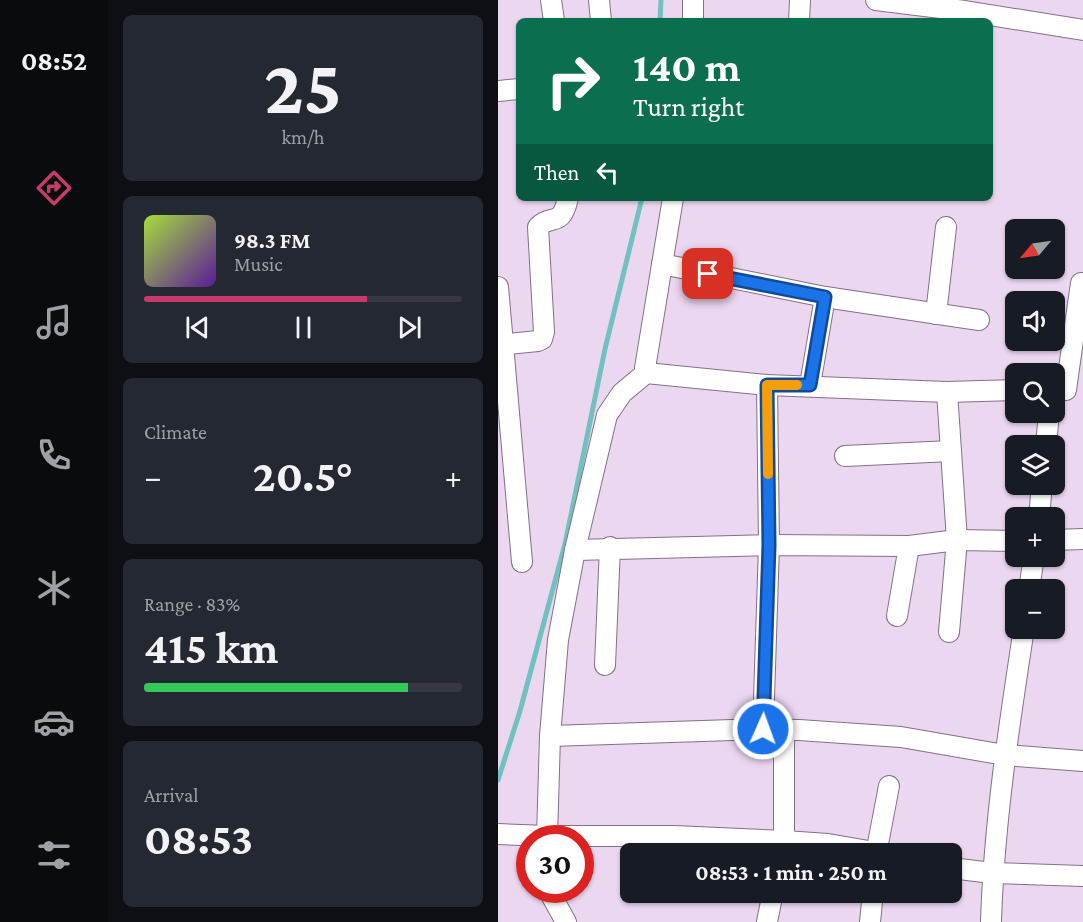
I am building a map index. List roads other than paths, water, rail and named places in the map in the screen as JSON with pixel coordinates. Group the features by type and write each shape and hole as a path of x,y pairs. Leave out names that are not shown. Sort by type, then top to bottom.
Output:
{"street":[{"path":"551,0 554,18"},
{"path":"599,0 601,18"},
{"path":"693,0 693,18"},
{"path":"799,18 800,0"},
{"path":"876,0 966,5 1083,30"},
{"path":"498,91 516,89"},
{"path":"501,345 542,339 544,332 538,227 560,216 565,210 567,201"},
{"path":"646,373 672,201"},
{"path":"936,314 946,227"},
{"path":"662,264 825,297 979,320"},
{"path":"1068,390 1082,283"},
{"path":"498,286 501,345 522,562"},
{"path":"810,385 825,297"},
{"path":"547,825 550,736 558,640 575,549 607,415 622,393 646,373 767,385 947,392 1005,390"},
{"path":"763,729 769,545 767,385"},
{"path":"947,392 957,540 949,632"},
{"path":"845,456 951,451"},
{"path":"1065,540 1083,539"},
{"path":"575,549 769,545 909,546 957,540 1005,541"},
{"path":"897,616 909,546"},
{"path":"605,665 610,547"},
{"path":"991,922 992,873 1005,755 1022,639"},
{"path":"550,736 763,729 901,737 1005,755 1083,761"},
{"path":"782,843 784,730"},
{"path":"881,843 889,786"},
{"path":"498,834 516,835"},
{"path":"594,837 674,836 743,843"},
{"path":"962,869 992,873 1083,876"},
{"path":"555,903 566,922"},
{"path":"767,922 771,903"},
{"path":"870,922 872,903"}],"waterway":[{"path":"660,18 661,0"},
{"path":"498,780 520,711 565,544 605,349 641,201"}]}
